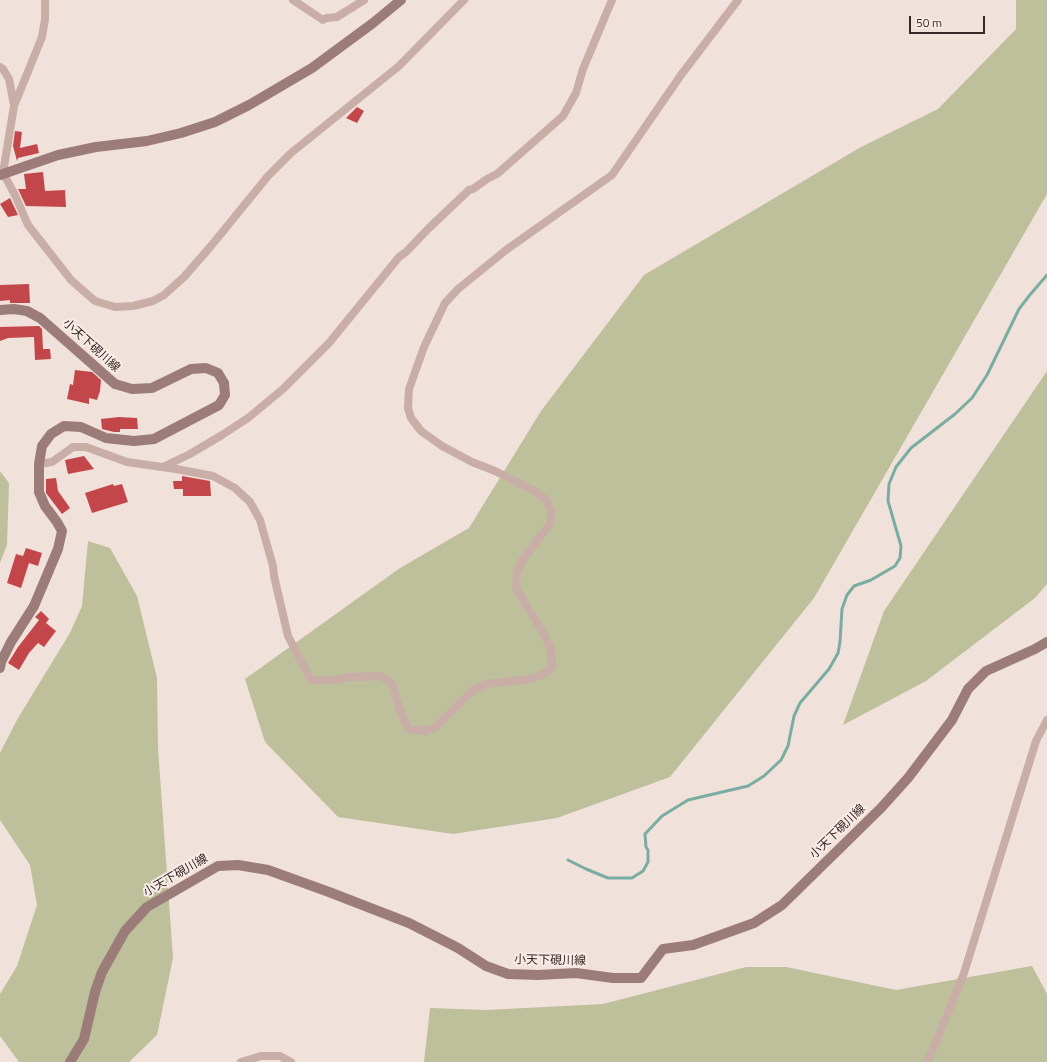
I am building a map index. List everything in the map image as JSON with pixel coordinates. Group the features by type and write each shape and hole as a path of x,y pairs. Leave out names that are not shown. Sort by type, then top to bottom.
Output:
{"main road":[{"path":"1,174 58,155 96,147 147,141 181,133 215,122 312,68 373,23 400,0"},
{"name":"小天下硯川線","path":"0,310 14,309 28,311 40,318 115,384 132,389 152,388 191,369 206,368 218,372 224,383 225,395 219,405 154,439 134,441 106,438 81,427 64,426 51,434 42,446 39,464 39,492 45,506 62,531 58,549 34,606 11,642 1,662 0,668"},
{"name":"小天下硯川線","path":"70,1062 84,1039 95,992 102,972 125,931 147,907 218,866 238,865 268,870 329,892 409,923 458,948 486,966 508,974 576,973 613,978 642,978 663,949 693,945 747,926 782,905 881,808 903,783 952,720 968,690 986,671 1047,642"}],"street":[{"path":"45,0 45,19 42,37 14,106 1,174 15,195 28,225 71,280 95,301 115,307 133,306 153,301 164,295 184,277 268,176 292,153 399,66 464,0"},
{"path":"294,0 323,20 326,18 337,17 364,0"},
{"path":"162,467 190,454 222,436 248,418 283,389 329,342 399,257 406,252 428,228 469,190 497,174 563,116 576,93 584,69 612,0"},
{"path":"39,464 52,462 73,447 86,447 127,462 212,476 236,488 250,502 260,520 273,566 288,636 310,680 336,680 350,677 381,676 392,683 400,711 409,730 423,730 425,732 426,730 436,728 473,690 486,684 530,679 542,675 552,666 551,650 544,634 516,588 517,572 522,561 550,524 551,511 546,499 531,489 495,471 472,462 442,446 421,431 411,418 408,408 409,389 424,347 445,303 458,289 506,250 612,175 681,75 738,0"},
{"path":"0,66 9,79 14,106"},
{"path":"927,1062 964,973 1036,741 1047,720"},
{"path":"241,1062 261,1056 280,1056 290,1062"}],"green space":[{"path":"1016,0 1047,0 1047,194 814,598 670,777 557,818 453,834 338,817 265,742 245,679 400,568 469,528 541,411 644,275 861,147 938,109 1016,29"},
{"path":"1047,371 1047,584 1035,598 926,681 843,725 884,611"},
{"path":"0,471 9,483 7,545 0,563"},
{"path":"88,541 110,548 137,596 157,678 158,748 173,958 157,1035 129,1062 19,1062 0,1036 0,994 17,966 37,905 30,865 0,820 0,753 18,718 70,633 82,606"},
{"path":"1032,966 1047,994 1047,1062 424,1062 430,1008 486,1010 603,1004 746,967 786,967 896,990"}],"building":[{"path":"357,107 364,111 357,123 346,118"},
{"path":"15,131 22,132 20,148 37,144 39,153 18,158 17,161 13,146"},
{"path":"43,172 45,191 65,190 66,207 26,206 18,189 26,189 24,174"},
{"path":"10,198 18,215 8,217 0,204"},
{"path":"29,284 30,303 10,303 10,300 0,301 0,285"},
{"path":"39,326 42,329 43,349 50,349 51,359 35,360 34,337 8,338 0,341 0,327"},
{"path":"75,370 92,372 101,380 97,400 89,398 89,404 67,399 70,384 73,385"},
{"path":"119,417 137,418 138,429 120,429 120,432 114,432 102,429 101,419"},
{"path":"84,456 94,469 68,474 65,460"},
{"path":"182,476 210,481 211,496 183,496 183,489 174,489 173,481 182,481"},
{"path":"56,478 58,491 70,508 62,514 46,493 46,479"},
{"path":"113,484 114,486 122,484 128,502 92,513 85,493"},
{"path":"26,548 42,553 38,566 29,563 21,588 7,583 16,554 23,556"},
{"path":"41,611 49,619 46,623 56,631 44,647 38,643 29,653 19,670 8,663 18,647 39,620 35,617"}],"waterway":[{"path":"568,860 608,878 632,878 643,871 648,862 648,850 646,847 645,834 662,816 688,800 748,786 764,776 781,760 788,746 794,716 800,703 829,669 838,653 842,609 847,595 854,586 871,580 895,566 900,558 901,546 888,501 889,484 896,467 911,448 955,414 972,398 987,375 1019,309 1047,275"}]}
